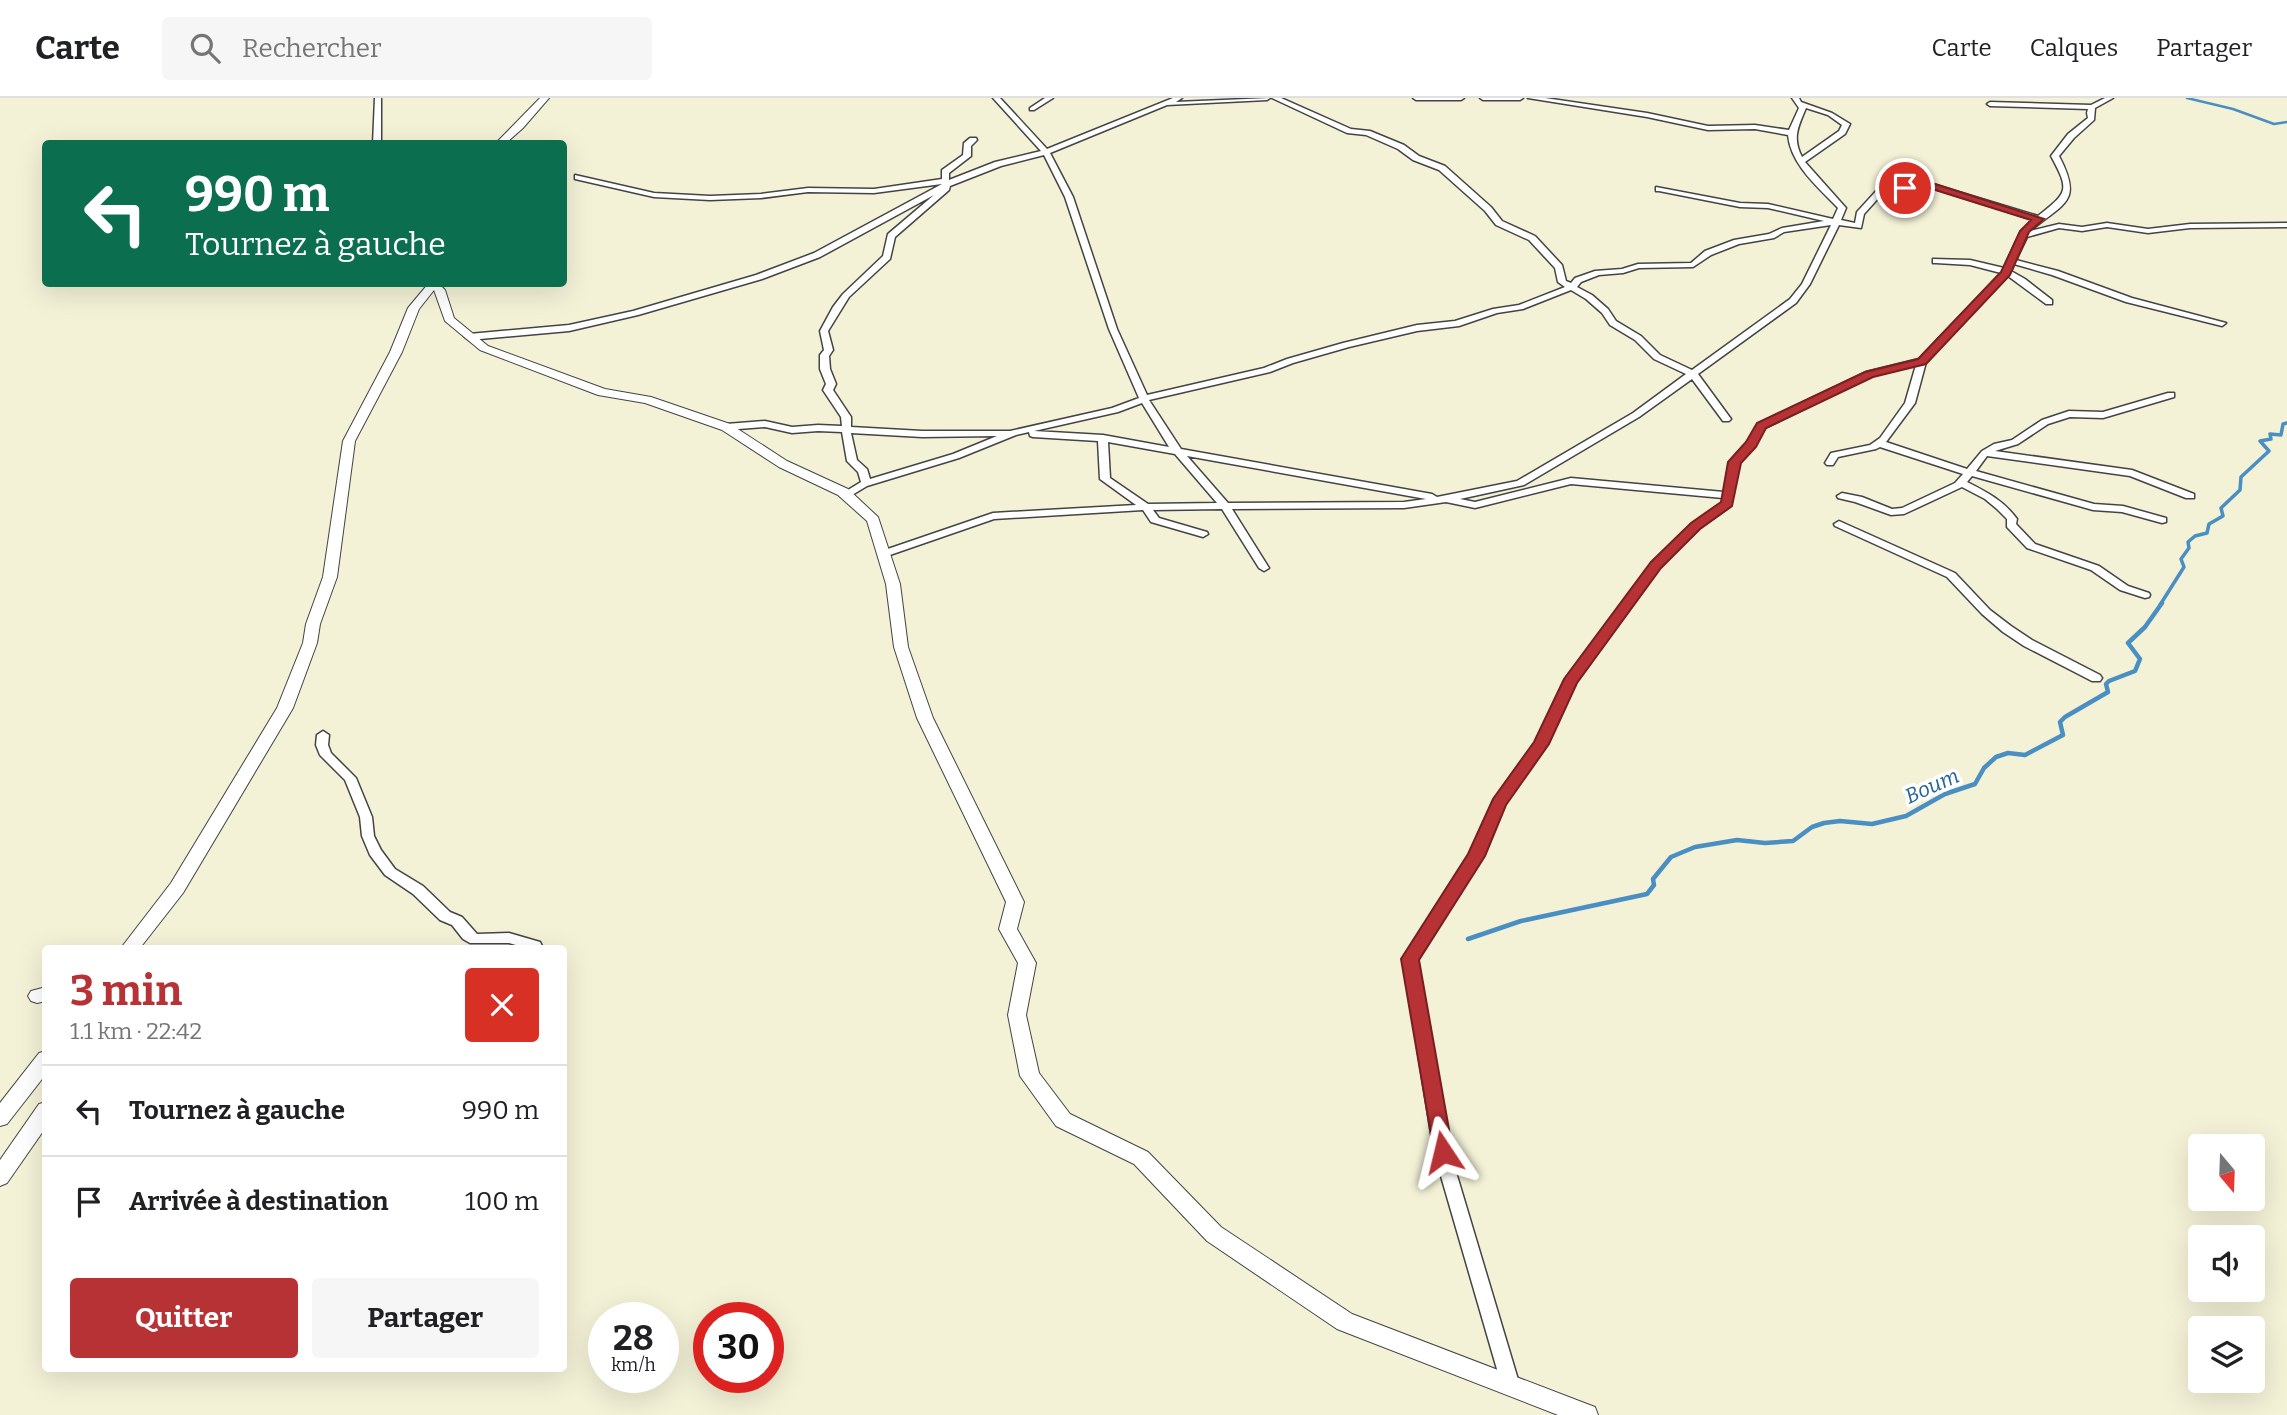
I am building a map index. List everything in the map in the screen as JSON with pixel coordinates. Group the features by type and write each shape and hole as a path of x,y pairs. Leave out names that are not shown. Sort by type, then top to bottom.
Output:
{"street":[{"path":"377,140 378,98"},
{"path":"504,140 544,98"},
{"path":"996,98 1046,152 1069,197 1113,329 1144,399 1179,453 1225,506 1264,568"},
{"path":"1032,109 1050,98"},
{"path":"469,337 569,328 635,313 759,277 817,255 946,183 998,164 1046,152 1179,98"},
{"path":"1163,105 1267,98"},
{"path":"1275,98 1350,131 1367,133 1404,148 1416,158 1442,168 1488,209 1499,223 1532,238 1559,267 1562,282 1589,297 1605,311 1613,323 1638,338 1657,357 1693,374 1727,419"},
{"path":"1416,98 1461,98"},
{"path":"1483,98 1520,98"},
{"path":"1531,98 1647,114 1708,128 1755,127 1792,133"},
{"path":"1789,98 1830,114 1846,124 1842,132 1802,162"},
{"path":"1990,104 2092,107 2110,98"},
{"path":"883,554 993,516 1146,507 1404,505 1520,483 1583,449 1693,374 1793,301 1806,284 1842,208 1807,171 1794,147 1792,133 1802,111 1798,102"},
{"path":"1830,463 1834,455 1873,447 1879,443 1910,403 1922,361 2006,273 2023,235 2064,199 2068,191 2065,175 2055,156 2071,136 2092,119 2092,107"},
{"path":"866,483 863,471 852,461 847,441 846,417 828,390 831,384 824,355 829,350 824,331 838,305 864,280 872,267 887,257 891,236 903,223 919,214 946,183 945,172 967,156 967,145 973,140"},
{"path":"578,177 654,195 710,198 761,196 808,190 874,191 946,183"},
{"path":"1659,188 1740,205 1768,206 1858,226 1860,214 1881,191 1929,185 2039,219"},
{"path":"847,495 855,487 956,456 1013,433 1104,413 1144,399 1267,370 1281,363 1346,345 1417,328 1456,324 1539,301 1598,273 1623,271 1637,266 1693,265 1707,253 1738,242 1762,238 1782,230 1836,222"},
{"path":"2023,235 2059,226 2082,229 2107,225 2148,231 2190,226 2287,225"},
{"path":"1936,261 1972,261 1999,267 2006,273 2023,279 2049,302"},
{"path":"2012,261 2055,273 2129,300 2222,323"},
{"path":"134,945 177,888 285,708 310,643 313,624 330,577 349,440 396,352 414,308 431,287"},
{"path":"436,287 440,290 449,319 484,348 559,378 602,392 647,400 726,427 783,464 847,495 873,520 892,584 901,647 925,718 1015,902 1008,929 1027,963 1017,1015 1019,1027 1030,1076 1063,1120 1141,1158 1214,1234 1345,1322 1510,1383 1587,1415"},
{"path":"1510,1383 1443,1152 1410,959 1476,856 1498,803 1541,744 1570,682 1656,565 1696,526 1727,504 1734,462 1751,444 1761,426 1869,374 1922,361"},
{"path":"1842,496 1858,499 1891,512 1904,511 1961,483 1985,453 1997,446 2015,442 2045,422 2069,414 2103,415 2171,395"},
{"path":"726,427 765,424 792,430 818,428 922,434 1013,433 1102,438 1475,505 1571,481 1727,495"},
{"path":"1102,438 1101,459 1105,466 1105,479 1146,507 1155,520 1203,534"},
{"path":"1879,443 2093,508 2123,509 2162,520"},
{"path":"1985,453 2132,473 2190,496"},
{"path":"1961,483 1982,491 2005,509 2012,519 2011,525 2031,546 2095,568 2124,588 2145,596"},
{"path":"1839,524 1951,575 1986,612 2007,629 2028,643 2096,678"},
{"path":"323,735 322,746 326,755 350,778 366,817 368,836 375,852 390,872 418,890 445,916 457,921 468,935 475,939 509,938 532,945"},
{"path":"0,1118 42,1064"},
{"path":"0,1177 42,1116"}],"shaded area":[{"path":"0,98 2287,98 2287,1415 0,1415"}],"waterway":[{"path":"2187,98 2233,109 2274,124 2287,122"},
{"name":"Boum","path":"2160,605 2184,567 2181,559 2189,548 2188,542 2195,536 2207,533 2209,524 2223,516 2221,508 2240,490 2241,477 2269,451 2260,441 2271,439 2270,434 2281,435 2283,424 2287,423"},
{"name":"Boum","path":"1468,939 1521,921 1647,894 1654,885 1653,879 1671,857 1695,847 1737,840 1765,843 1793,841 1812,827 1824,823 1840,821 1872,824 1906,816 1945,794 1975,784 1984,768 1996,757 2008,753 2025,755 2063,735 2060,722 2065,717 2108,692 2106,684 2109,681 2135,671 2140,659 2128,643 2145,627 2162,603"}],"route":[{"path":"1443,1152 1410,959 1476,856 1498,803 1522,773 1552,725 1570,682 1656,565 1696,526 1727,504 1734,462 1751,444 1761,426 1776,416 1869,374 1922,361 2006,273 2025,231 2039,219 1929,185 1905,188"}]}
